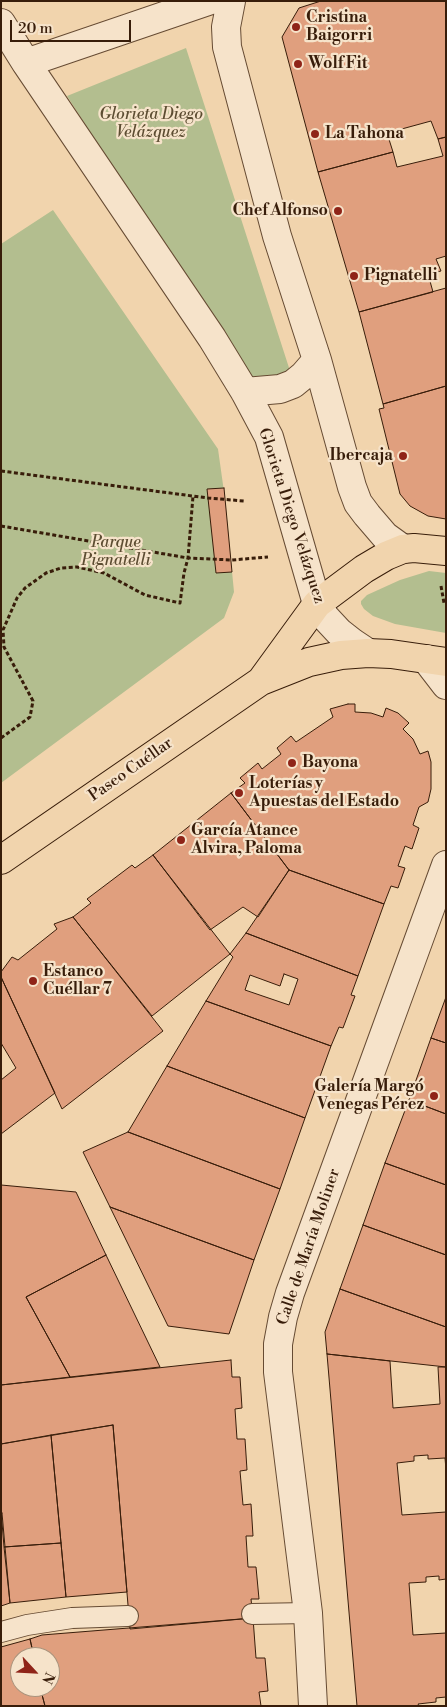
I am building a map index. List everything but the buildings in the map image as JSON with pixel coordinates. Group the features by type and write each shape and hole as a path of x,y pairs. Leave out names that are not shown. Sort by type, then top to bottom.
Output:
{"main road":[{"path":"403,549 414,548 446,551"},
{"name":"Paseo Cuéllar","path":"260,681 317,604 372,563 403,549"},
{"name":"Paseo Cuéllar","path":"1,860 260,681 309,662 329,657 368,653 436,660"}],"street":[{"path":"26,63 208,1"},
{"path":"231,1 226,27 227,47 277,236 317,360 352,487 358,503 376,526 403,549"},
{"name":"Glorieta Diego Velázquez","path":"1,23 212,338 245,392 270,437 317,604 325,617 339,632 353,644 368,653"},
{"path":"245,392 280,389 293,384 317,360"},
{"path":"436,660 446,685"},
{"name":"Calle de María Moliner","path":"313,1706 308,1613 278,1372 280,1335 290,1294 446,865"}],"lane":[{"path":"252,1614 308,1613"},
{"path":"1,1632 27,1625 72,1618 128,1616"}],"path":[{"path":"1,471 244,501"},
{"path":"1,738 30,717 33,701 4,648 2,629 17,598 25,588 41,575 61,568 77,567 89,568 115,578 145,595 180,604 188,558 193,496"},
{"name":"Glorieta Diego Velázquez","path":"1,526 188,558 232,560 274,557"}],"green space":[{"name":"Glorieta Diego Velázquez","path":"186,48 291,374 249,380 67,96"},
{"name":"Parque Pignatelli","path":"53,210 218,449 234,592 224,618 1,783 1,244"},
{"path":"429,571 446,573 446,633 395,624 373,616 361,604 361,601 367,595 400,580"}],"place":[{"name":"Cristina Baigorri","path":"296,27"},
{"name":"Wolf Fit","path":"298,64"},
{"name":"La Tahona","path":"315,134"},
{"name":"Chef Alfonso","path":"338,211"},
{"name":"Pignatelli","path":"354,276"},
{"name":"Ibercaja","path":"403,456"},
{"name":"Bayona","path":"292,763"},
{"name":"Loterías y Apuestas del Estado","path":"239,793"},
{"name":"García Atance Alvira, Paloma","path":"181,840"},
{"name":"Estanco Cuéllar 7","path":"33,981"},
{"name":"Galería Margó Venegas Pérez","path":"434,1096"}]}
